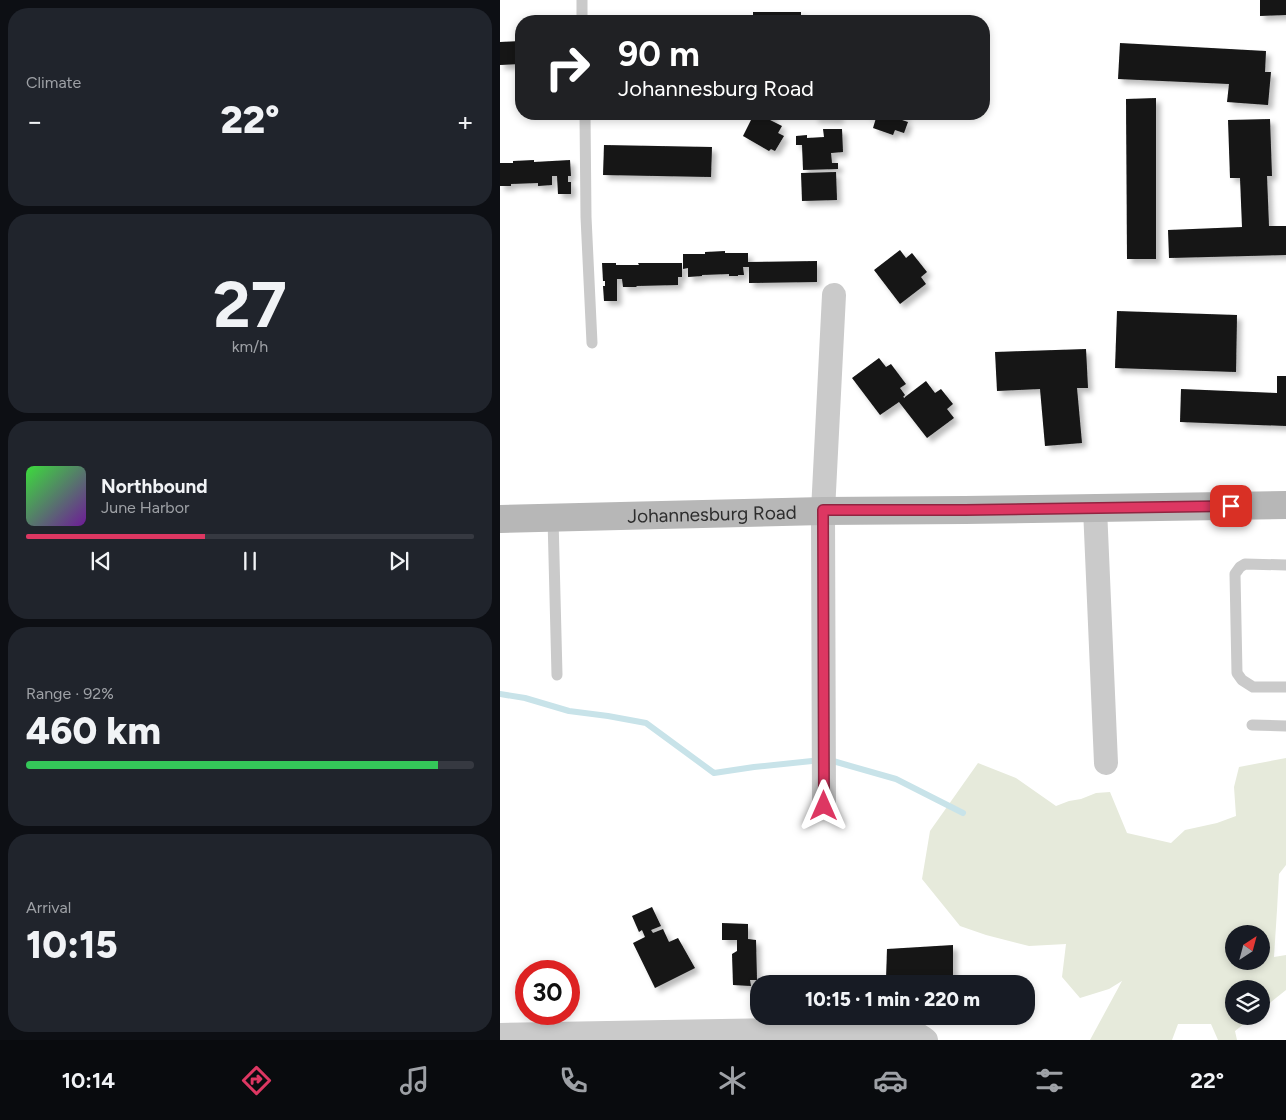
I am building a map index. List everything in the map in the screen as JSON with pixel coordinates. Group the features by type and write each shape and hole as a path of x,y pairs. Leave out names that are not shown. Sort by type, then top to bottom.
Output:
{"main road":[{"name":"Johannesburg Road","path":"500,519 823,510 1286,505"}],"street":[{"path":"824,806 823,510 834,295"},
{"path":"1095,508 1106,763"},
{"path":"500,1036 895,1028 909,1031 926,1040"}],"lane":[{"path":"582,0 582,15"},
{"path":"584,120 586,217 592,343"},
{"path":"553,518 557,675"},
{"path":"1286,565 1245,564 1235,574 1237,673 1242,680 1253,687 1286,687"},
{"path":"1252,725 1286,726"}],"shaded area":[{"path":"1286,758 1286,865 1279,874 1274,957 1286,955 1286,990 1270,1003 1270,980 1225,980 1225,1025 1243,1025 1235,1031 1237,1040 1218,1040 1211,1024 1178,1024 1172,1040 1090,1040 1122,981 1109,989 1080,998 1062,977 1066,944 1029,946 960,926 922,879 930,831 978,763 1016,778 1056,806 1096,793 1110,792 1127,833 1171,843 1185,830 1217,823 1236,816 1234,787 1239,767"}],"building":[{"path":"1260,0 1286,0 1286,15 1260,16"},
{"path":"753,12 801,12 801,15 753,15"},
{"path":"515,41 515,64 500,65 500,42"},
{"path":"1120,43 1266,51 1265,72 1271,72 1268,105 1227,102 1229,84 1118,79"},
{"path":"1156,98 1156,259 1127,259 1126,99"},
{"path":"1270,119 1272,176 1267,176 1269,226 1286,226 1286,255 1169,258 1168,230 1242,227 1240,178 1230,178 1228,120"},
{"path":"751,120 770,120 782,126 778,133 784,136 775,151 771,149 769,151 743,136"},
{"path":"875,120 902,120 908,122 904,133 895,130 893,135 873,128"},
{"path":"823,129 842,129 843,152 831,153 832,163 838,163 838,169 803,170 802,145 796,145 796,136 807,135 807,138 824,137"},
{"path":"604,145 712,147 711,177 603,175"},
{"path":"534,160 534,162 570,160 571,176 568,176 568,182 571,182 571,194 558,194 557,176 552,176 552,185 538,186 538,183 500,186 500,163"},
{"path":"836,172 837,200 802,201 801,173"},
{"path":"900,250 906,258 912,253 927,272 921,277 926,284 900,304 874,270"},
{"path":"725,251 725,253 748,253 748,262 817,261 817,282 749,283 749,267 743,267 744,275 738,276 729,276 729,274 688,277 688,268 683,269 683,254 705,254 705,252"},
{"path":"602,263 639,265 638,263 682,263 682,277 678,277 678,285 637,287 623,287 622,279 617,279 617,301 604,301 603,286 605,286 605,281 603,281"},
{"path":"1117,311 1237,315 1236,372 1115,368"},
{"path":"1086,349 1088,388 1077,388 1082,443 1045,446 1040,389 997,391 995,352"},
{"path":"879,358 886,367 891,364 906,384 900,388 905,395 903,397 905,398 926,381 935,393 941,389 953,404 947,409 954,418 927,438 899,402 880,415 852,378"},
{"path":"1277,376 1286,376 1286,426 1180,422 1181,389 1277,393"},
{"path":"652,907 661,926 651,930 653,933 663,929 669,942 678,938 695,968 655,988 633,943 645,937 642,930 639,932 632,916"},
{"path":"722,923 748,924 748,939 756,940 757,975 750,975 750,986 733,985 732,954 737,951 737,940 722,940"},
{"path":"953,945 953,975 886,975 887,949"}],"waterway":[{"path":"500,694 525,698 569,711 646,723 714,773 812,761"},
{"path":"833,761 896,779 963,813"}],"route":[{"path":"824,806 823,510 1231,506"}]}
